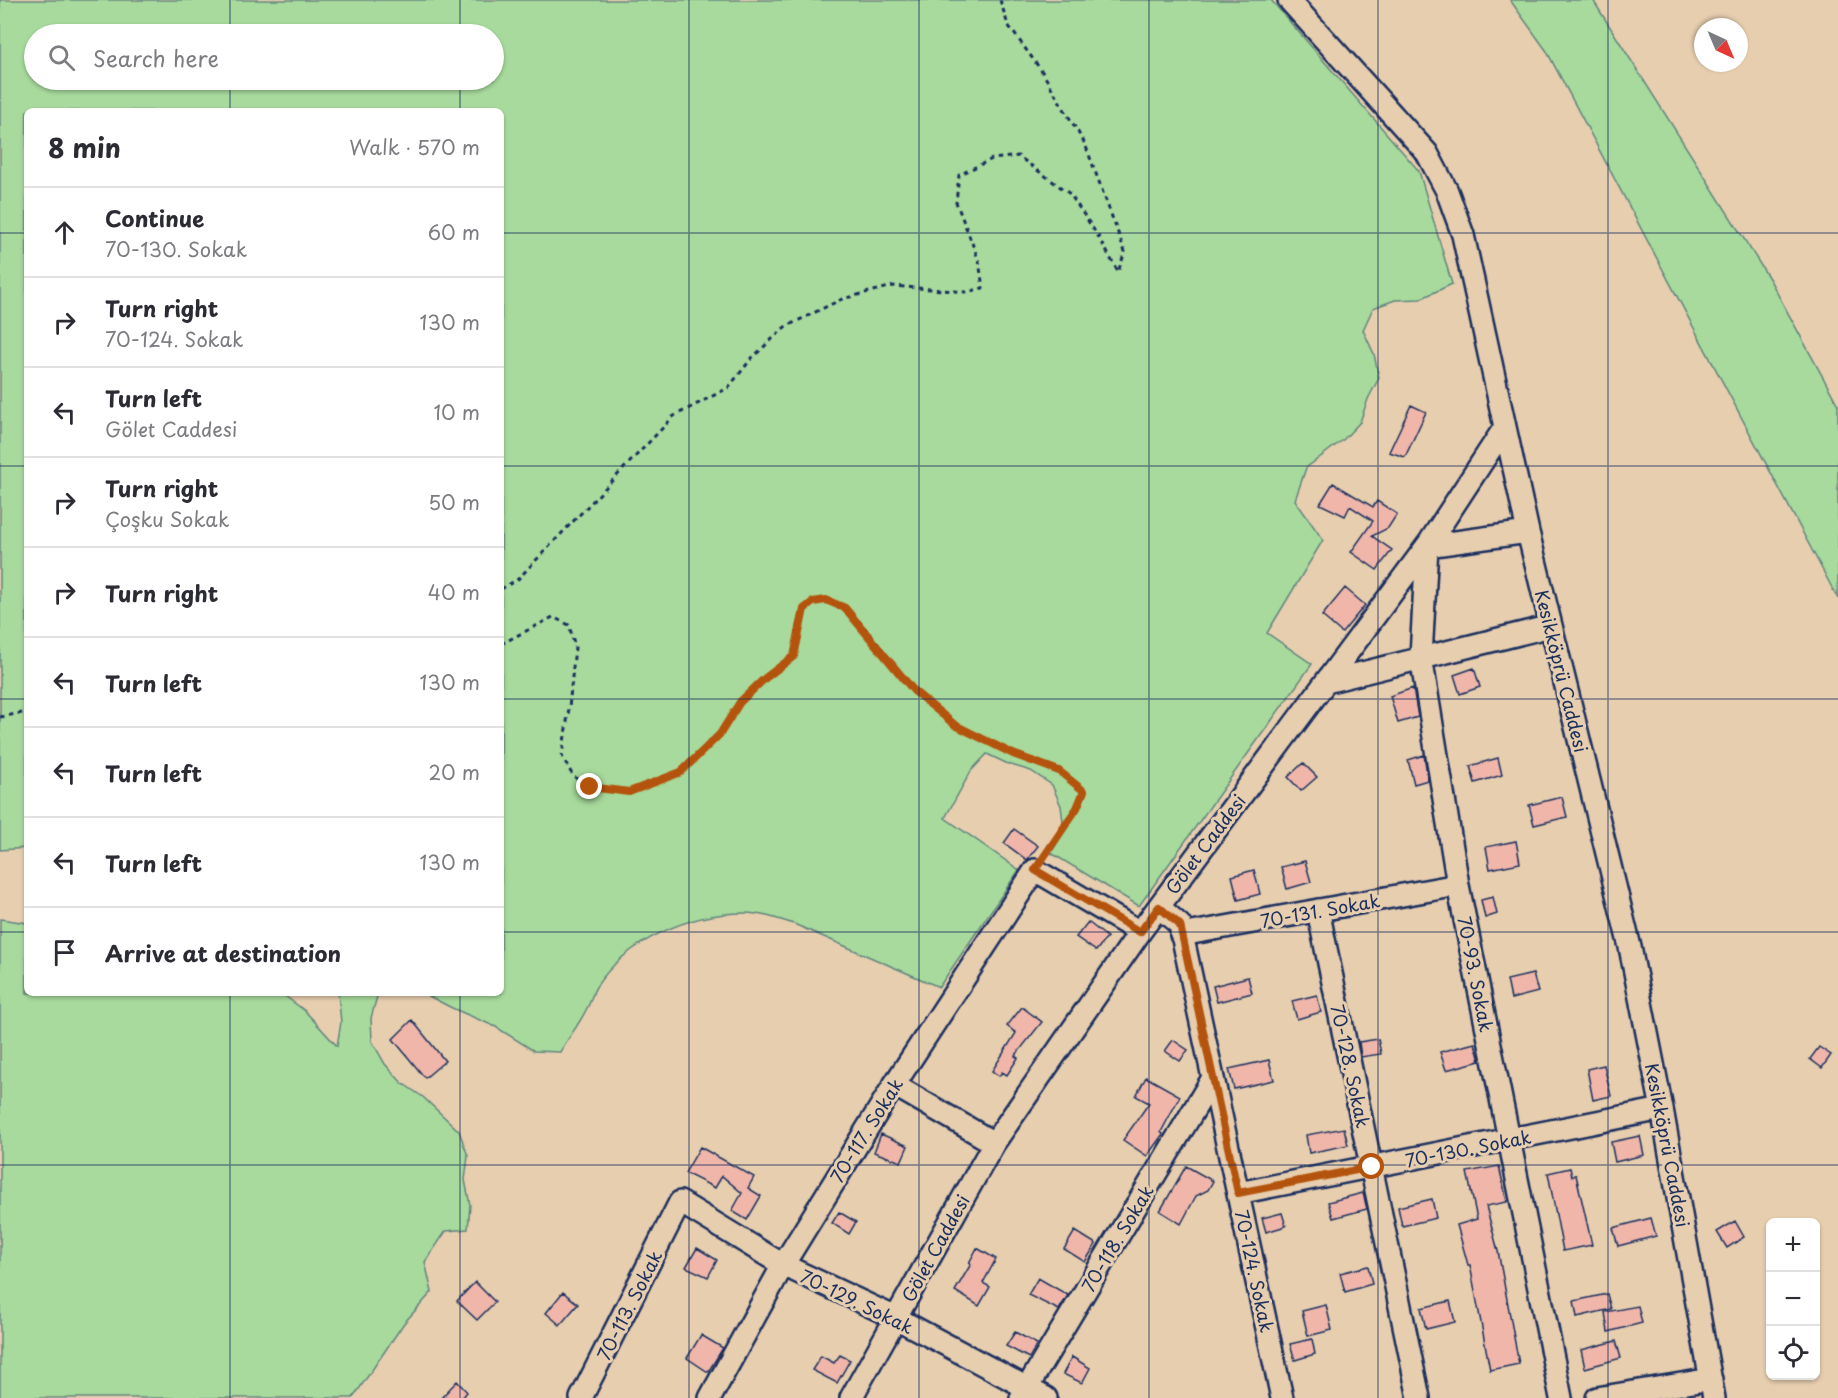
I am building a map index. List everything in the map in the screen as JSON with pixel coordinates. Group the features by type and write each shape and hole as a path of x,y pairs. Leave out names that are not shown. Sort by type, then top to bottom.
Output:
{"street":[{"name":"Kesikköprü Caddesi","path":"1289,0 1426,153 1447,191 1463,235 1528,532 1630,947 1713,1389"},
{"name":"Gölet Caddesi","path":"851,1398 994,1143 1140,932 1427,546 1505,427"},
{"path":"1427,546 1528,532"},
{"name":"70-93. Sokak","path":"1427,546 1421,657 1458,885 1561,1398"},
{"path":"1326,682 1551,627"},
{"path":"1035,870 1140,932"},
{"name":"70-117. Sokak","path":"710,1398 783,1265 894,1084 1035,870"},
{"name":"70-131. Sokak","path":"1181,935 1458,885"},
{"name":"70-124. Sokak","path":"1159,907 1180,925 1282,1398"},
{"name":"70-128. Sokak","path":"1318,910 1419,1398"},
{"name":"70-118. Sokak","path":"1024,1393 1213,1078"},
{"path":"894,1084 994,1143"},
{"name":"70-130. Sokak","path":"1238,1193 1662,1109"},
{"name":"70-129. Sokak","path":"676,1212 680,1202 783,1265 896,1318 1024,1393 1046,1398"},
{"name":"70-113. Sokak","path":"581,1398 676,1212"},
{"path":"1597,1398 1713,1389"}],"path":[{"path":"504,588 518,579 674,416 728,388 752,358 785,327 842,299 893,286 967,292 983,288 979,261 957,202 959,175 992,159 1018,156 1070,194 1100,239 1118,272 1125,252 1085,144 1041,70 1008,25 1000,0"},
{"path":"504,642 553,617 569,625 575,647 562,756 573,776 590,787 629,792 681,772 720,734 740,702 764,679 794,656 804,609 813,602 826,600 845,608 914,691 955,725 1013,754 1059,771 1084,791 1077,808 1035,870"},
{"path":"0,717 24,713"}],"green space":[{"path":"0,0 1271,0 1419,171 1452,284 1420,299 1395,300 1373,308 1363,330 1374,354 1379,378 1360,422 1344,439 1306,468 1295,500 1323,540 1267,633 1312,664 1139,906 1051,853 1064,829 1061,806 1052,785 1031,771 987,754 971,771 945,818 1019,870 939,987 794,924 757,914 723,914 682,924 642,943 609,970 596,987 584,1014 560,1052 534,1051 496,1027 429,996 504,996 504,108 24,108 24,848 0,850"},
{"path":"1510,0 1593,0 1770,280 1838,405 1838,599 1546,50"},
{"path":"0,919 24,923 24,996 285,996 305,1011 337,1046 341,1022 338,996 377,996 371,1018 372,1041 385,1064 402,1083 423,1097 459,1131 468,1156 465,1180 470,1205 468,1229 446,1231 425,1262 432,1292 404,1323 353,1398 0,1398"}],"building":[{"path":"1411,405 1426,412 1405,457 1389,452"},
{"path":"1333,483 1373,507 1377,501 1397,514 1388,528 1372,536 1392,550 1377,570 1351,552 1373,521 1350,506 1345,516 1320,504"},
{"path":"1345,588 1365,605 1342,633 1322,616"},
{"path":"1474,668 1480,687 1460,694 1454,675"},
{"path":"1413,688 1418,717 1398,723 1390,696"},
{"path":"1424,755 1428,780 1414,784 1408,760"},
{"path":"1498,758 1502,775 1475,783 1470,766"},
{"path":"1303,763 1317,777 1301,791 1288,777"},
{"path":"1562,797 1567,817 1534,825 1529,805"},
{"path":"1014,829 1038,846 1027,860 1004,843"},
{"path":"1516,841 1520,863 1490,869 1486,847"},
{"path":"1305,861 1311,882 1287,889 1281,867"},
{"path":"1254,870 1260,894 1238,900 1232,876"},
{"path":"1493,897 1497,914 1485,918 1481,900"},
{"path":"1088,922 1107,937 1096,951 1076,937"},
{"path":"1533,974 1538,992 1511,999 1507,980"},
{"path":"1248,977 1252,993 1217,1002 1213,986"},
{"path":"1317,995 1321,1012 1297,1019 1292,1001"},
{"path":"1022,1007 1042,1022 1015,1056 1018,1058 1007,1075 1002,1072 999,1076 992,1071 1016,1033 1007,1026"},
{"path":"412,1020 445,1061 425,1078 393,1039"},
{"path":"1378,1039 1381,1054 1361,1057 1359,1042"},
{"path":"1173,1040 1188,1050 1180,1061 1165,1051"},
{"path":"1475,1043 1480,1061 1446,1070 1440,1052"},
{"path":"1819,1047 1831,1055 1822,1068 1810,1059"},
{"path":"1269,1060 1274,1080 1234,1089 1229,1069"},
{"path":"1604,1065 1611,1096 1593,1100 1587,1069"},
{"path":"1146,1077 1180,1096 1161,1132 1163,1134 1147,1156 1123,1140 1149,1103 1136,1096"},
{"path":"1344,1128 1348,1145 1309,1153 1306,1135"},
{"path":"881,1134 908,1146 901,1162 874,1152"},
{"path":"1640,1136 1644,1155 1615,1162 1611,1142"},
{"path":"700,1147 754,1177 748,1188 761,1196 747,1220 732,1211 742,1193 722,1176 715,1188 685,1173"},
{"path":"1186,1166 1213,1181 1208,1190 1196,1196 1181,1224 1160,1211"},
{"path":"1499,1166 1507,1202 1486,1206 1498,1251 1519,1364 1490,1370 1470,1265 1468,1265 1457,1225 1477,1219 1467,1172"},
{"path":"1570,1168 1572,1176 1576,1175 1592,1245 1563,1251 1548,1173"},
{"path":"1363,1193 1367,1209 1333,1218 1328,1202"},
{"path":"1432,1199 1436,1218 1402,1226 1398,1207"},
{"path":"839,1212 856,1222 849,1234 832,1223"},
{"path":"1282,1213 1286,1226 1266,1232 1262,1218"},
{"path":"1651,1218 1656,1236 1618,1246 1613,1228"},
{"path":"1735,1221 1744,1237 1727,1248 1717,1232"},
{"path":"1075,1231 1096,1244 1085,1262 1064,1249"},
{"path":"697,1248 717,1260 708,1277 686,1267"},
{"path":"977,1248 996,1259 983,1283 990,1287 979,1306 955,1291 971,1264 969,1263"},
{"path":"1368,1266 1372,1284 1345,1292 1340,1273"},
{"path":"1038,1278 1068,1295 1059,1310 1028,1295"},
{"path":"475,1282 495,1302 477,1320 457,1301"},
{"path":"563,1292 578,1304 560,1325 546,1313"},
{"path":"1607,1294 1611,1309 1577,1317 1574,1301"},
{"path":"1450,1301 1455,1322 1426,1329 1421,1308"},
{"path":"1326,1305 1332,1330 1308,1336 1302,1311"},
{"path":"1638,1306 1642,1323 1608,1332 1605,1312"},
{"path":"1015,1332 1037,1344 1029,1358 1006,1346"},
{"path":"701,1335 723,1348 708,1372 687,1358"},
{"path":"1312,1339 1315,1354 1295,1360 1290,1344"},
{"path":"1616,1341 1621,1358 1585,1368 1581,1350"},
{"path":"840,1355 850,1360 837,1383 812,1370 821,1356 834,1363"},
{"path":"1072,1357 1090,1368 1082,1383 1063,1374"},
{"path":"457,1381 467,1392 462,1398 441,1398"}],"route":[{"path":"590,787 629,792 681,772 720,734 740,702 764,679 794,656 804,609 813,602 826,600 845,608 914,691 955,725 1013,754 1059,771 1084,791 1077,808 1035,870 1140,932 1159,907 1180,925 1238,1193 1372,1167"}]}
